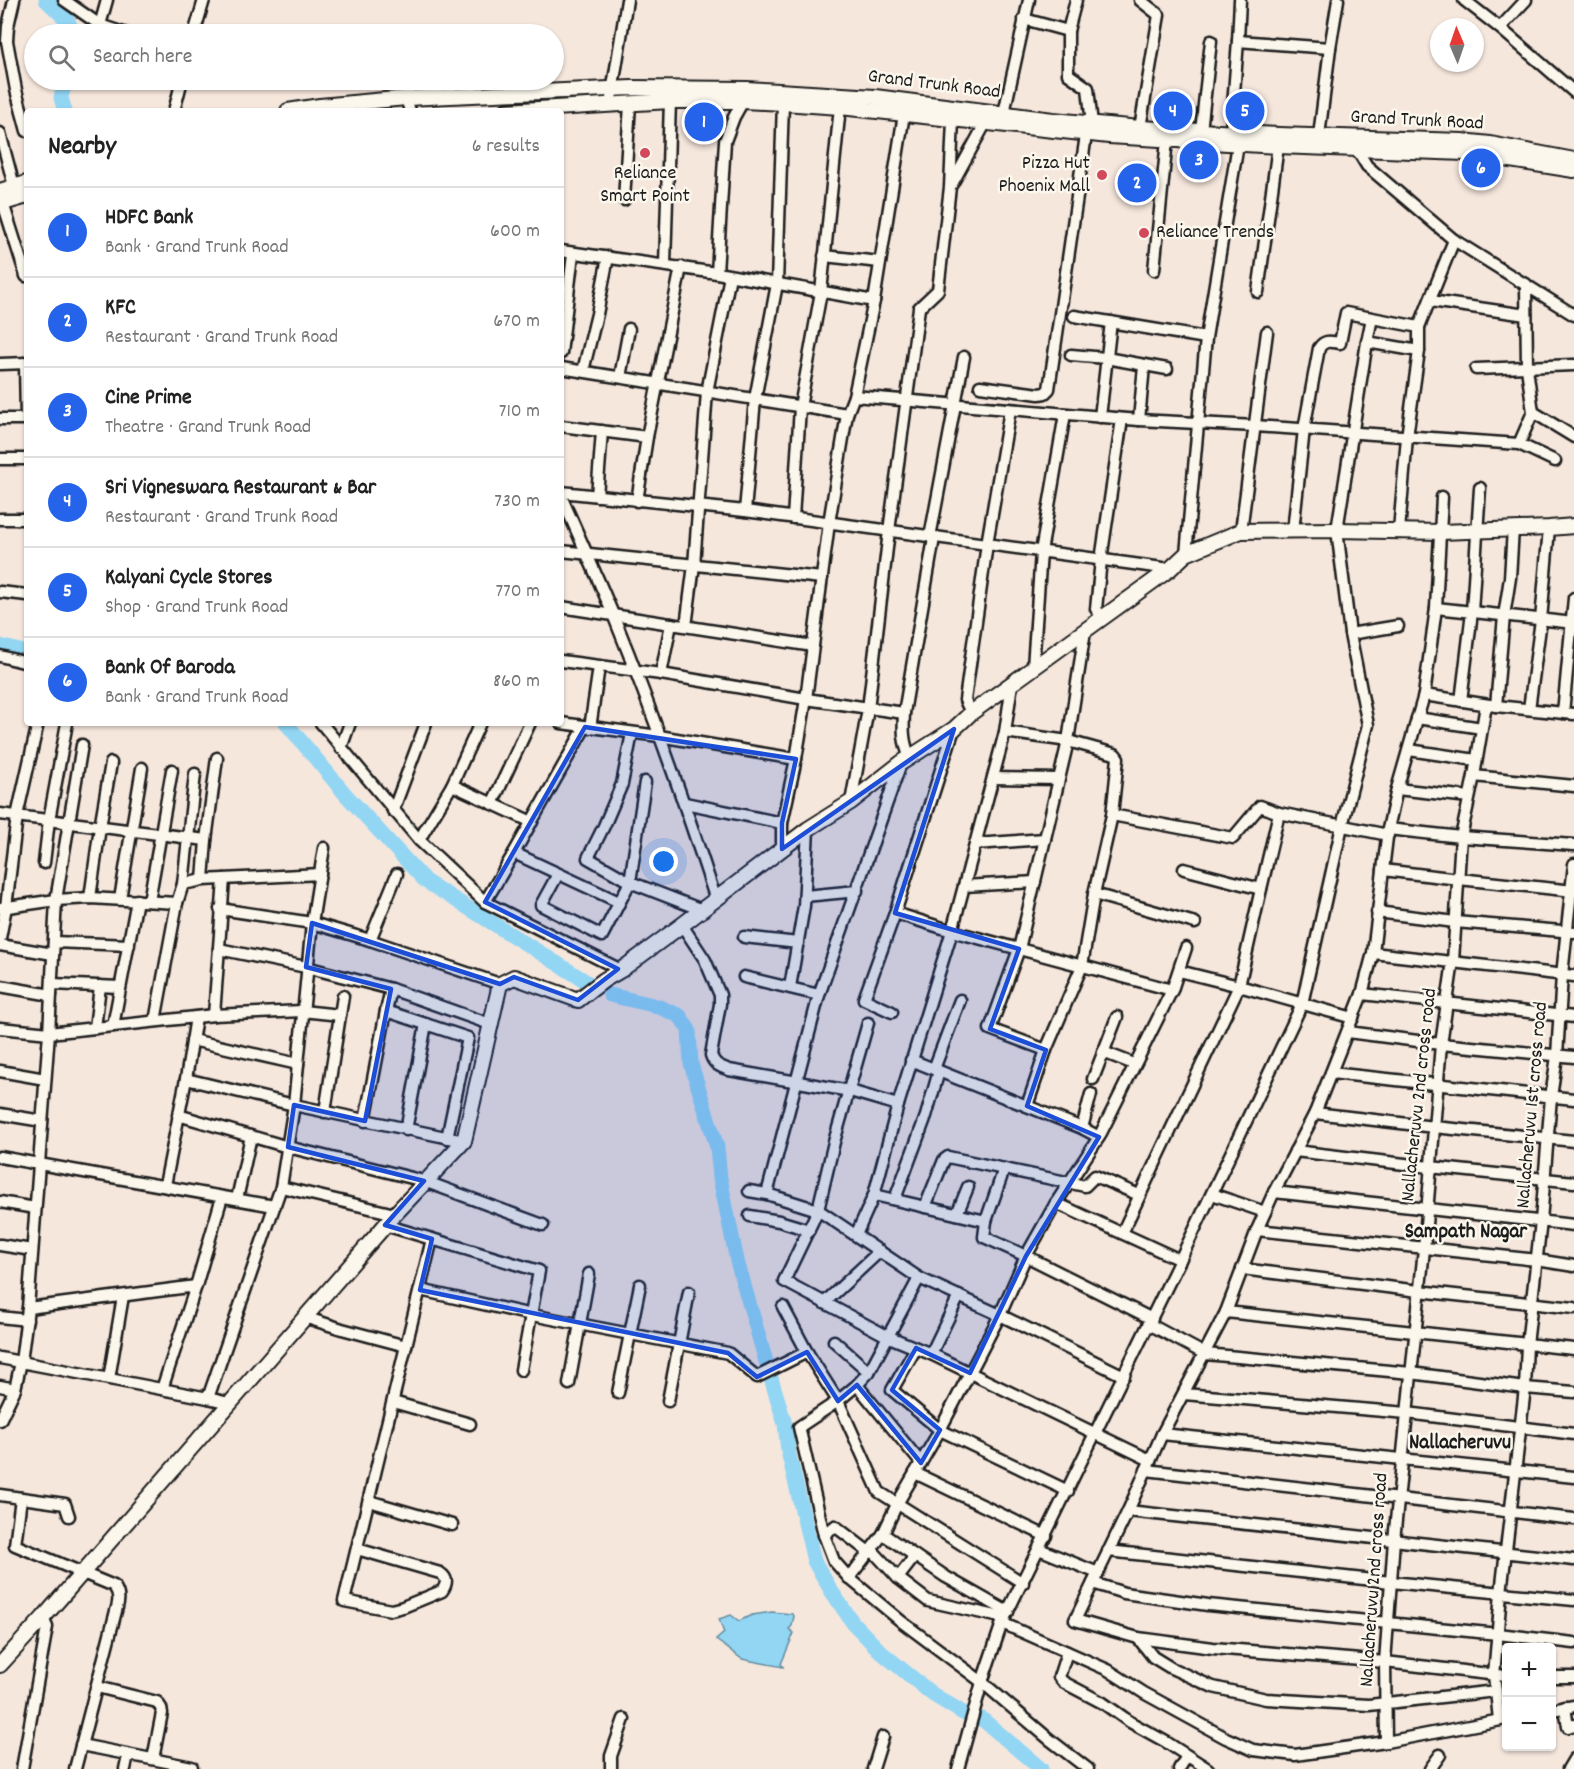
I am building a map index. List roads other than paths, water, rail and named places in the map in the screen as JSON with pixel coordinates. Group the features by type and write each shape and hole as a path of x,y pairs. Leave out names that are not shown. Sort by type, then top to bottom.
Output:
{"main road":[{"name":"Grand Trunk Road","path":"307,108 408,104 612,89 747,89 822,92 1004,113 1089,129 1167,140 1319,136 1356,143 1465,153 1574,170"},
{"name":"Grand Trunk Road","path":"558,108 670,101 783,103 840,107 986,124 1201,131 1278,146 1462,141 1574,160"},
{"path":"1,199 20,185"},
{"path":"1,199 24,196"},
{"path":"0,1665 385,1225 464,1141 500,984 514,977 578,1000 716,900 808,829 851,802 906,760 954,729 971,713 1170,569 1186,554 1241,531 1441,532 1574,526"}],"street":[{"path":"14,0 7,41 24,119"},
{"path":"64,0 99,24"},
{"path":"100,24 107,0"},
{"path":"197,24 204,0"},
{"path":"610,105 627,0"},
{"path":"1004,113 1029,0"},
{"path":"980,386 1039,394 1049,389 1089,129 1088,88 1068,74 1068,31 1076,0"},
{"path":"1186,554 1206,338 1234,138 1240,0"},
{"path":"1319,136 1338,0"},
{"path":"1464,0 1574,92"},
{"path":"1500,28 1526,0"},
{"path":"1140,128 1159,15 1146,2"},
{"path":"1024,18 1068,31"},
{"path":"1201,131 1210,41"},
{"path":"1238,41 1330,48"},
{"path":"175,108 179,90"},
{"path":"665,265 670,101"},
{"path":"717,273 725,141 743,101"},
{"path":"745,511 755,399 777,284 783,103"},
{"path":"624,200 630,104"},
{"path":"793,518 800,407 821,292 840,107"},
{"path":"782,849 782,823 806,699 829,523 847,414 854,396 874,301 904,114"},
{"path":"851,802 868,709 919,308 938,290 950,187 953,120"},
{"path":"950,187 986,124"},
{"path":"0,133 20,185"},
{"path":"1154,270 1167,140"},
{"path":"1356,143 1367,166 1454,240 1574,315"},
{"path":"1258,292 1278,146"},
{"path":"1,199 24,270"},
{"path":"1398,531 1407,437 1419,351 1419,327 1454,240"},
{"path":"564,252 681,267 874,301"},
{"path":"564,328 573,254"},
{"path":"824,256 880,262"},
{"path":"583,371 608,257"},
{"path":"637,501 681,267"},
{"path":"686,626 694,565 707,392 730,276"},
{"path":"1518,444 1533,412 1527,368 1526,284"},
{"path":"1431,301 1526,315"},
{"path":"1293,531 1304,429 1319,348 1322,343 1326,341 1340,343 1346,313 1419,327"},
{"path":"1074,316 1206,338"},
{"path":"958,1769 982,1682 1005,1617 1124,1376 1302,1004 1342,826 1368,724 1350,634 1337,530 1372,318"},
{"path":"1100,417 1111,322"},
{"path":"620,377 629,329"},
{"path":"1241,531 1267,332"},
{"path":"1367,342 1419,351"},
{"path":"1071,355 1106,358 1167,369"},
{"path":"767,1194 819,995 906,760 903,736 904,713 964,357"},
{"path":"0,364 24,363"},
{"path":"1139,420 1144,366"},
{"path":"1476,369 1574,366"},
{"path":"564,368 847,414"},
{"path":"854,396 1122,419 1518,444 1555,461"},
{"path":"971,713 965,700 987,544 1010,410"},
{"path":"1533,412 1574,437"},
{"path":"1033,668 1041,552 1065,414"},
{"path":"0,419 24,419"},
{"path":"1103,618 1096,609 1122,419"},
{"path":"564,426 648,437"},
{"path":"597,496 602,431"},
{"path":"0,459 24,459"},
{"path":"1461,701 1472,612 1480,488"},
{"path":"564,494 745,511 1170,569"},
{"path":"1442,497 1436,608 1424,695 1397,789 1388,832 1372,953 1362,994 1315,1113 1257,1230 1226,1312 1162,1434 1128,1511 1075,1620 1138,1638 1213,1648 1385,1662 1502,1676"},
{"path":"564,501 613,616 685,803 716,900"},
{"path":"0,519 24,519"},
{"path":"1529,710 1541,620 1549,528"},
{"name":"Nallacheruvu 2nd cross road","path":"1386,1742 1385,1662 1394,1540 1424,1249 1441,1044 1453,961 1461,837 1482,728 1491,706 1510,578 1513,529"},
{"path":"564,551 822,578"},
{"path":"0,592 24,595"},
{"path":"1424,695 1491,706 1568,714 1574,598"},
{"path":"564,608 813,646"},
{"path":"1436,608 1572,623"},
{"path":"661,674 671,624"},
{"path":"1350,634 1398,626"},
{"path":"1046,1050 990,1029 1019,949 1035,882 1068,741 1085,631"},
{"path":"0,656 24,662"},
{"path":"564,661 661,674 904,713"},
{"path":"485,902 588,727 599,667"},
{"path":"856,1234 874,1195 911,1060 952,931 1005,732 1012,684"},
{"path":"1417,718 1482,728"},
{"path":"564,723 659,736 796,759"},
{"path":"0,938 17,816 37,726"},
{"path":"44,863 49,820 66,726"},
{"path":"323,726 418,840 485,902 621,970"},
{"path":"341,748 349,726"},
{"path":"393,811 425,726"},
{"path":"418,840 452,785 479,726"},
{"path":"492,804 529,726"},
{"path":"892,1012 864,999 896,914 954,729"},
{"path":"1005,732 1068,741 1115,754 1118,758 1112,815 1094,894 1082,966 1046,1050 1027,1106"},
{"path":"632,733 622,784 588,858 630,882 702,910"},
{"path":"0,1419 15,1389 27,1320 49,1033 56,900 82,745"},
{"path":"1409,750 1476,760"},
{"path":"203,880 217,758"},
{"path":"90,898 111,763"},
{"path":"120,900 142,768"},
{"path":"149,901 172,770"},
{"path":"156,1021 177,903 183,884 195,774"},
{"path":"1474,776 1574,786"},
{"path":"993,778 1059,779"},
{"path":"558,874 541,905 602,936 630,882 645,782"},
{"path":"452,785 532,822"},
{"path":"1397,789 1469,797"},
{"path":"685,803 782,823"},
{"path":"1112,815 1233,838 1260,806 1280,813 1342,826 1388,832 1574,845"},
{"path":"1122,1233 1239,986 1280,813"},
{"path":"0,814 206,840"},
{"path":"790,987 805,896 808,829"},
{"path":"975,844 1045,839"},
{"path":"208,1398 281,1187 294,1105 306,967 324,848"},
{"path":"514,853 619,902"},
{"name":"Nallacheruvu 1st cross road","path":"1502,1719 1494,1676 1501,1593 1525,1388 1527,1345 1557,1056 1562,975 1570,931 1574,864"},
{"path":"1184,869 1261,889"},
{"path":"1383,870 1572,890"},
{"path":"183,884 203,880 320,874"},
{"path":"370,939 397,874"},
{"path":"214,1015 224,879"},
{"path":"964,886 1035,882"},
{"path":"805,896 857,891"},
{"path":"1094,894 1195,923"},
{"path":"3,907 90,898 177,903"},
{"path":"113,1026 136,900"},
{"path":"220,909 312,923 370,939 500,984"},
{"path":"1377,912 1570,931"},
{"path":"896,914 1172,990"},
{"path":"682,925 705,960 720,995 711,1055 717,1065 729,1070 850,1091 898,1105"},
{"path":"744,937 798,943"},
{"path":"54,942 129,945"},
{"path":"0,945 53,954"},
{"path":"849,1578 883,1534 897,1504 970,1373 1026,1256 1056,1203 1099,1137 1172,990 1186,948"},
{"path":"219,950 306,967 391,989 490,1024"},
{"path":"1372,953 1574,976"},
{"path":"1179,971 1353,1018"},
{"path":"744,977 819,995"},
{"path":"0,986 51,989 120,987"},
{"path":"95,1028 100,986"},
{"path":"365,1121 391,989"},
{"path":"1362,994 1574,1017"},
{"path":"325,1112 343,996"},
{"path":"895,1199 926,1116 937,1070 960,1000"},
{"path":"0,1028 49,1033 214,1015 302,1011 340,1015"},
{"path":"386,1011 468,1038 447,1138"},
{"path":"165,1185 196,1017"},
{"path":"1093,1079 1117,1017"},
{"path":"868,1023 834,1142 818,1210 784,1281 887,1336 931,1354 1096,1433 1148,1465 1398,1500 1574,1519"},
{"path":"406,1130 426,1024"},
{"path":"1348,1032 1574,1057"},
{"path":"192,1040 297,1064"},
{"path":"1103,1052 1134,1064"},
{"path":"911,1060 1082,1128 1099,1137"},
{"path":"0,1071 45,1079"},
{"path":"1331,1073 1574,1099"},
{"path":"186,1079 365,1121 464,1141"},
{"path":"1082,1128 1091,1094"},
{"path":"1315,1113 1574,1141"},
{"path":"0,1114 42,1121"},
{"path":"178,1115 288,1147 424,1181 543,1225"},
{"path":"237,1199 251,1136"},
{"path":"1295,1151 1574,1182"},
{"path":"0,1157 274,1206"},
{"path":"925,1207 944,1160 948,1157 1085,1186 1095,1176 1139,1195"},
{"path":"1004,1168 986,1221 984,1237 1026,1256 1205,1354 1411,1373 1574,1392"},
{"path":"281,1187 395,1214"},
{"path":"957,1214 968,1187"},
{"path":"749,1191 767,1194 818,1210 919,1278 1124,1376"},
{"path":"1274,1192 1574,1225"},
{"path":"1212,1194 1265,1212"},
{"path":"874,1195 986,1221"},
{"path":"162,1389 222,1197"},
{"path":"0,1202 35,1208"},
{"path":"1056,1203 1180,1260"},
{"path":"750,1216 779,1221 809,1230"},
{"path":"385,1225 539,1271 520,1370"},
{"path":"1257,1230 1574,1266"},
{"path":"357,1549 440,1573 445,1576 446,1586 442,1591 396,1609 384,1609 344,1601 432,1239"},
{"path":"0,1245 32,1250"},
{"path":"824,1303 880,1251"},
{"path":"1242,1269 1574,1308"},
{"path":"569,1384 589,1274"},
{"path":"919,1278 869,1372 857,1386 838,1401 799,1427 824,1535 834,1561 849,1578 1088,1769"},
{"path":"618,1393 640,1285"},
{"path":"28,1308 196,1286"},
{"path":"420,1290 580,1325 728,1353 758,1377 807,1352"},
{"path":"668,1401 689,1292"},
{"path":"109,1379 123,1296"},
{"path":"931,1354 958,1296"},
{"path":"783,1307 807,1352 838,1401 879,1492 1023,1583"},
{"path":"1226,1312 1574,1349"},
{"path":"0,1317 27,1320"},
{"path":"304,1317 406,1346"},
{"path":"834,1341 869,1372"},
{"path":"916,1348 892,1390 940,1430 1068,1491"},
{"path":"0,1358 229,1403"},
{"path":"0,1386 15,1389"},
{"path":"857,1386 918,1468 1046,1536"},
{"path":"1184,1394 1407,1413 1574,1434"},
{"path":"393,1402 470,1424"},
{"path":"1162,1434 1574,1477"},
{"path":"0,1495 65,1504 69,1516"},
{"path":"21,1498 15,1545 114,1587 118,1592 118,1605 75,1769"},
{"path":"369,1501 452,1525"},
{"path":"1128,1511 1574,1560"},
{"path":"824,1535 835,1526 871,1551 898,1578 928,1601 1005,1617"},
{"path":"883,1534 1005,1617 1067,1652 1108,1670 1226,1738 1253,1750 1295,1755 1386,1742 1502,1719"},
{"path":"1039,1549 1124,1593 1208,1605 1574,1643"},
{"path":"1108,1551 1574,1600"},
{"path":"898,1578 915,1556"},
{"path":"22,1769 47,1627 43,1618"},
{"path":"1138,1638 1153,1657 1171,1668 1213,1687 1266,1699 1369,1705 1496,1691"},
{"path":"1067,1652 1059,1677 1063,1682 1103,1703 1208,1769"},
{"path":"1556,1677 1574,1677"},
{"path":"97,1687 157,1702 162,1713 153,1760"},
{"path":"1570,1706 1568,1727 1574,1725"},
{"path":"611,1769 612,1756 624,1719"},
{"path":"873,1769 883,1737"},
{"path":"81,1745 192,1767"},
{"path":"125,1769 128,1755"},
{"path":"1430,1769 1440,1755"},
{"path":"1179,1769 1187,1756"},
{"path":"1568,1769 1574,1759"}],"water":[{"path":"772,1612 794,1616 789,1629 794,1633 781,1664 783,1667 742,1659 716,1640 724,1633 719,1619 731,1615 739,1621 752,1615"}],"waterway":[{"path":"46,0 69,24"},
{"path":"63,90 61,98 64,108"},
{"path":"0,646 24,652"},
{"path":"288,726 346,795 425,881 587,982"},
{"path":"610,995 657,1006 680,1016 689,1030 691,1064 717,1147 720,1178 737,1261 767,1365"},
{"path":"771,1378 785,1424 788,1451 814,1561 853,1623 881,1652 932,1694 963,1713 982,1719 1041,1769"}],"place":[{"name":"Sri Vigneswara Restaurant & Bar","path":"1173,111"},
{"name":"Kalyani Cycle Stores","path":"1245,111"},
{"name":"HDFC Bank","path":"704,122"},
{"name":"Reliance Smart Point","path":"645,153"},
{"name":"Cine Prime","path":"1199,160"},
{"name":"Bank Of Baroda","path":"1481,168"},
{"name":"Pizza Hut Phoenix Mall","path":"1102,175"},
{"name":"KFC","path":"1137,183"},
{"name":"Reliance Trends","path":"1144,233"}],"district":[{"name":"Sampath Nagar","path":"1466,1233"},
{"name":"Nallacheruvu","path":"1460,1444"}]}
